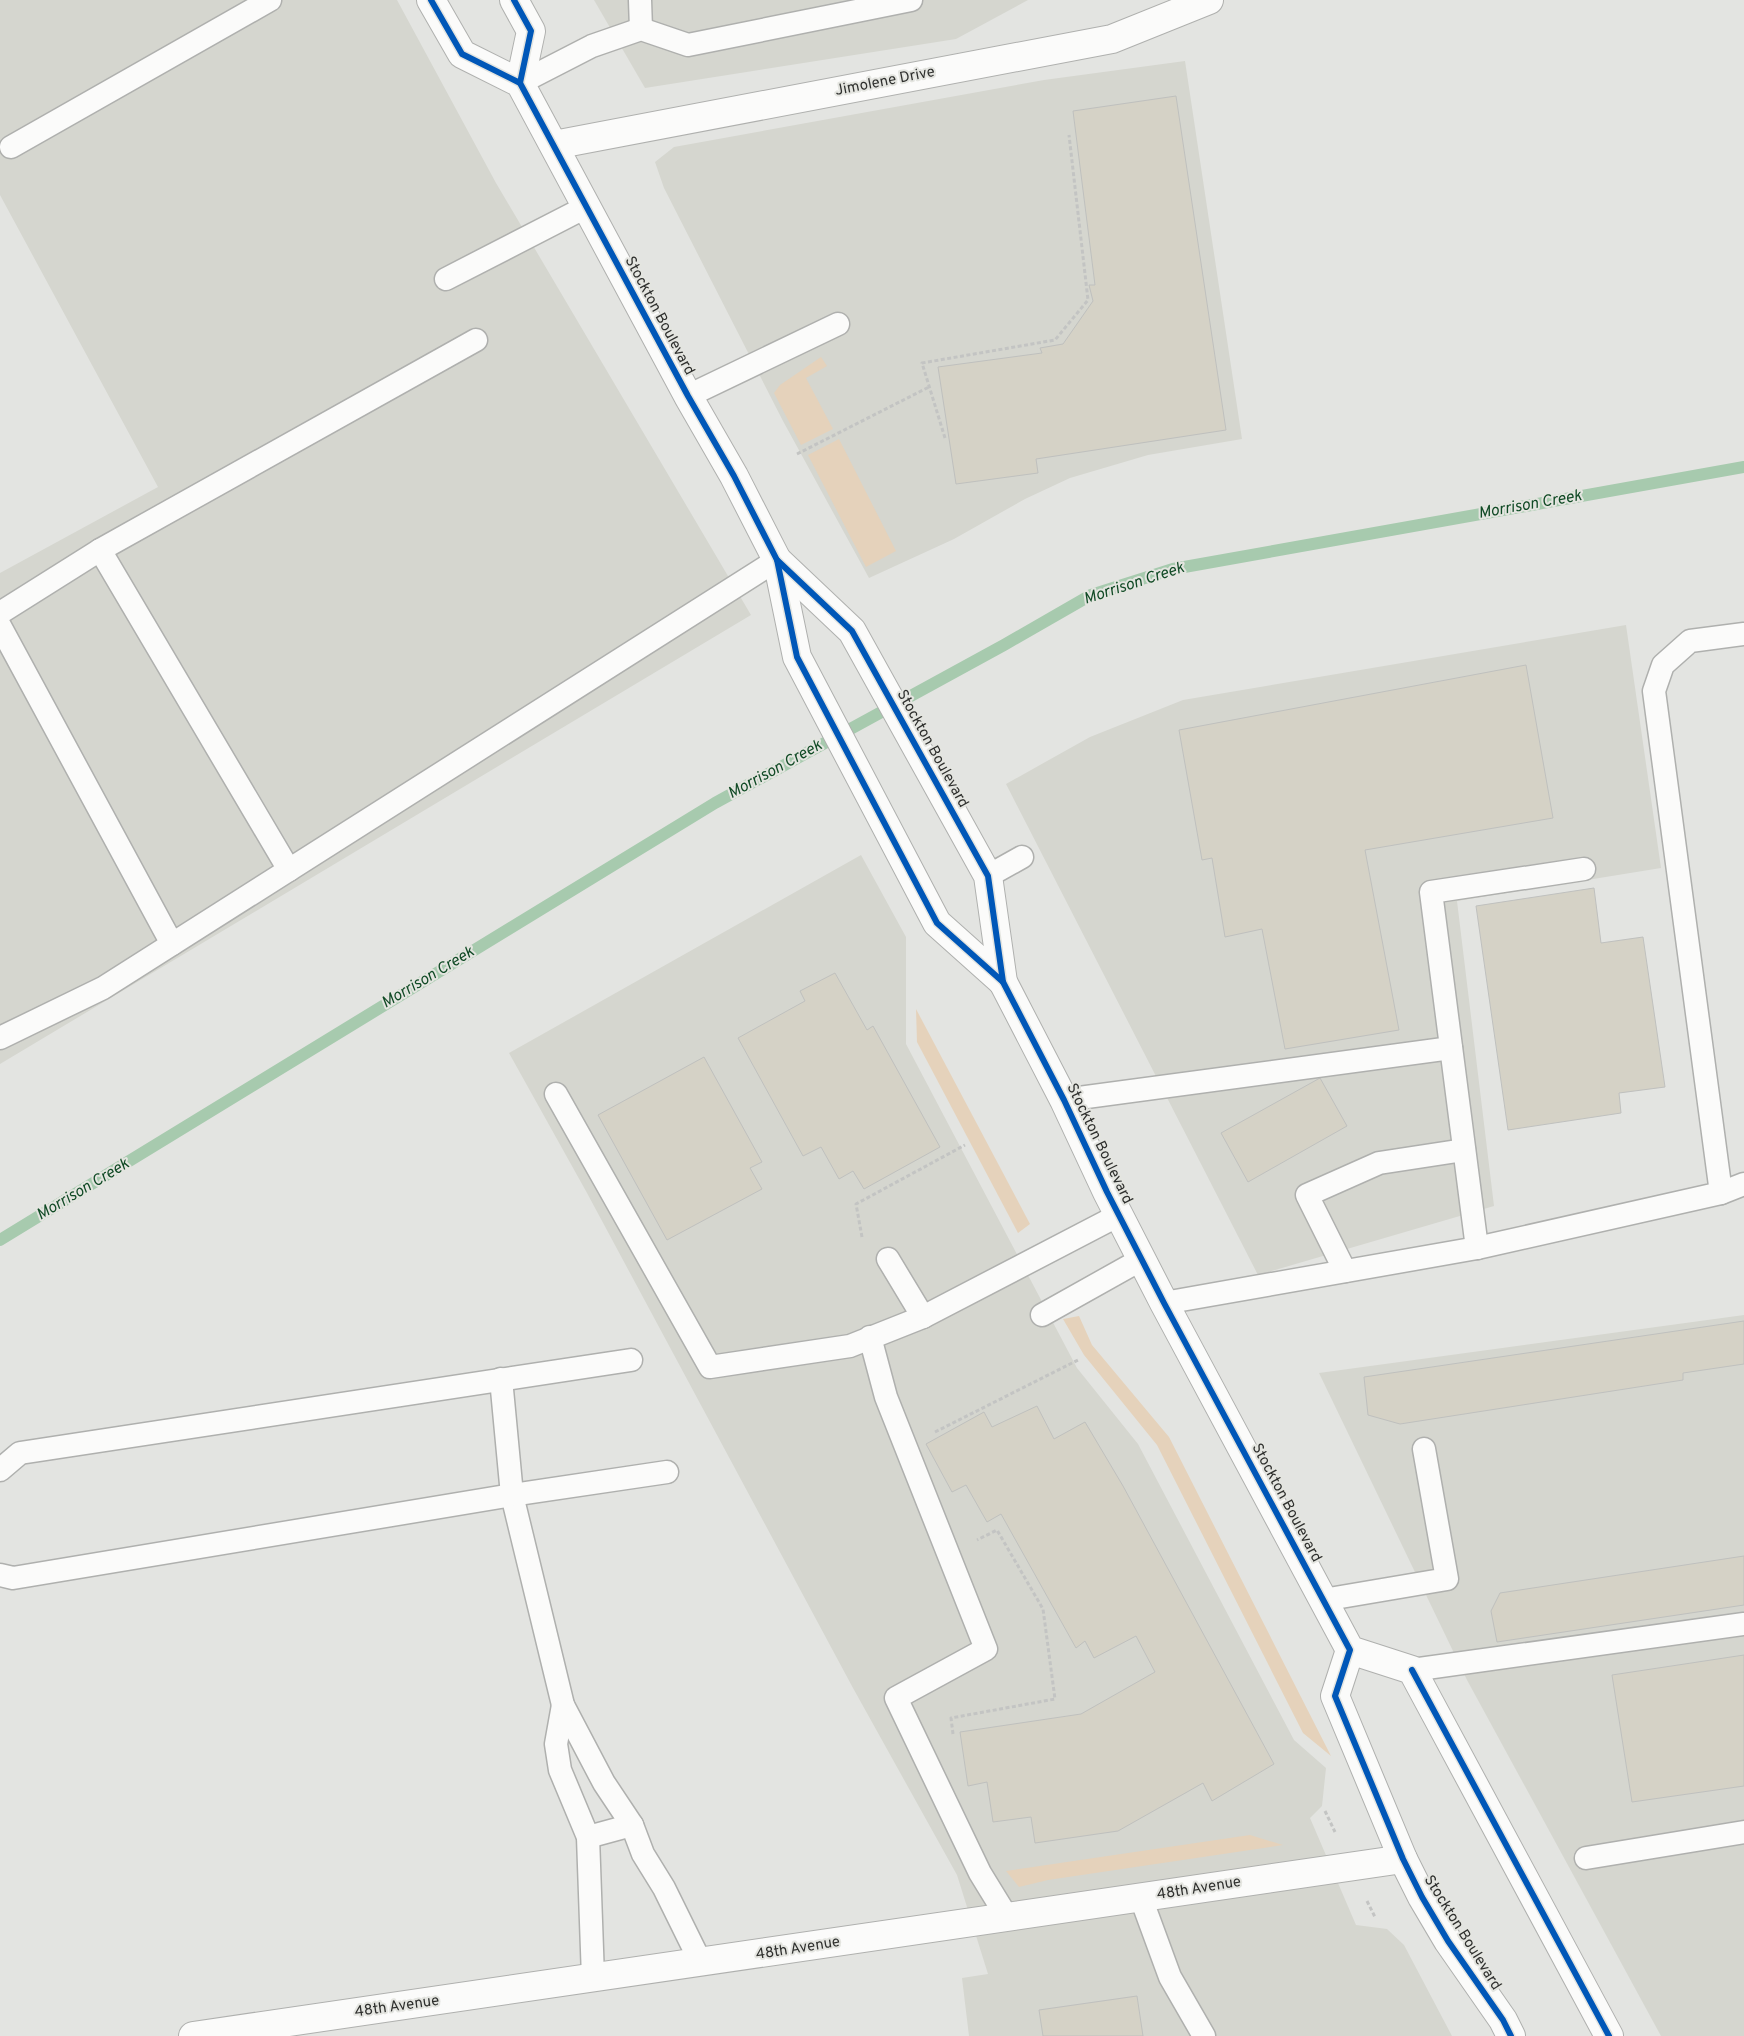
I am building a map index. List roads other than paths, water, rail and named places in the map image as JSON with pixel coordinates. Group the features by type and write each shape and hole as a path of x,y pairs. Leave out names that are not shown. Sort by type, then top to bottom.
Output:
{"main road":[{"path":"431,0 462,54 520,83 531,31 514,0"},
{"name":"Jimolene Drive","path":"554,144 1112,39 1209,0"},
{"name":"Stockton Boulevard","path":"520,83 778,560 797,657 937,923 1003,982"},
{"name":"Stockton Boulevard","path":"778,560 852,631 988,876 1003,982 1064,1100 1164,1303 1350,1650 1335,1696 1403,1859 1448,1941 1503,2020 1511,2036"},
{"path":"1350,1650 1412,1670 1609,2036"},
{"name":"48th Avenue","path":"194,2036 1403,1859"}],"lane":[{"path":"11,147 270,0"},
{"path":"640,0 641,29"},
{"path":"520,83 592,46 641,29 688,45 912,0"},
{"path":"446,279 586,206"},
{"path":"688,396 838,324"},
{"path":"0,612 100,550 476,340"},
{"path":"100,550 289,870"},
{"path":"0,1038 103,988 778,560"},
{"path":"0,626 172,944"},
{"path":"1720,1193 1654,691 1663,665 1690,641 1744,634"},
{"path":"988,876 1022,857"},
{"path":"1477,1248 1431,892 1584,870"},
{"path":"1064,1100 1451,1048"},
{"path":"556,1094 710,1367 850,1346 923,1317 1120,1215"},
{"path":"1345,1271 1307,1195 1379,1163 1464,1150"},
{"path":"1164,1303 1477,1248 1720,1193 1744,1184"},
{"path":"1042,1315 1142,1259"},
{"path":"888,1260 923,1317"},
{"path":"870,1337 886,1398 986,1649 896,1698 980,1873 1007,1917"},
{"path":"0,1470 20,1453 631,1360"},
{"path":"501,1379 512,1495 563,1705 604,1783 632,1825 644,1854 664,1888 701,1963"},
{"path":"1323,1600 1447,1579 1424,1449"},
{"path":"0,1575 13,1578 512,1495 667,1472"},
{"path":"1412,1670 1744,1624"},
{"path":"563,1705 556,1744 560,1770 588,1837 593,1978"},
{"path":"588,1837 632,1825"},
{"path":"1586,1858 1744,1832"},
{"path":"1141,1898 1170,1977 1204,2036"}],"waterway":[{"name":"Morrison Creek","path":"0,1240 715,803 1004,645 1091,595 1173,569 1744,467"}]}
